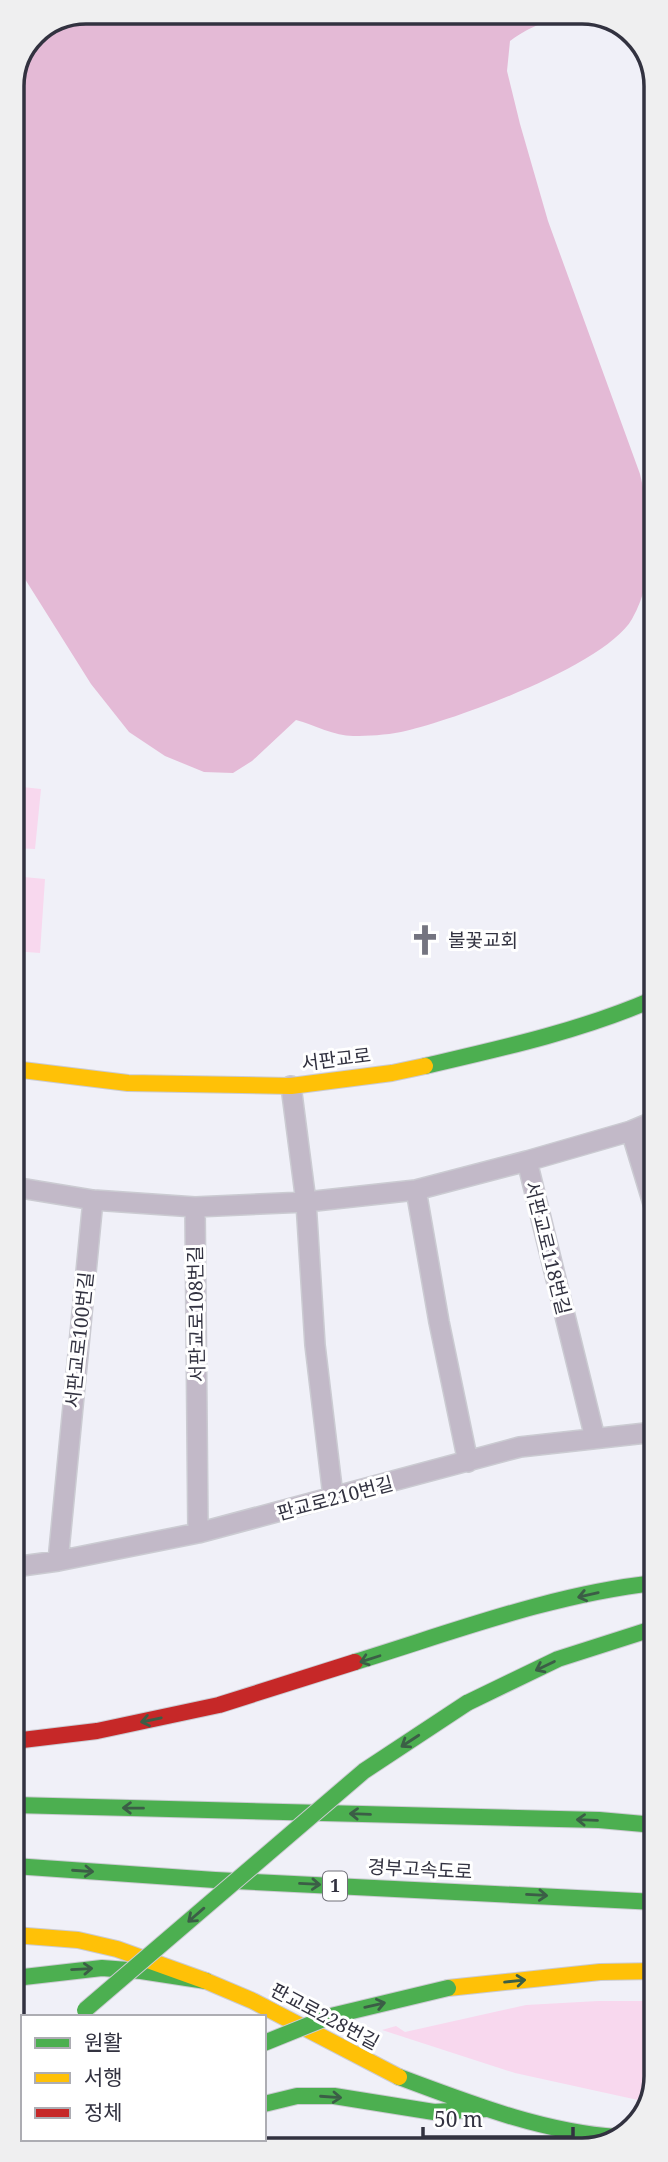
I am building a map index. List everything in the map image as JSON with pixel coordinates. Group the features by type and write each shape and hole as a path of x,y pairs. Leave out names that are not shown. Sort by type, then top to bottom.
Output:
{"main road":[{"name":"서판교로","path":"24,1070 128,1083 291,1086 392,1073 519,1045 610,1018 644,1003"},
{"path":"24,1740 97,1731 219,1705 520,1611 619,1587 644,1584"},
{"path":"82,2013 363,1771 467,1703 558,1659 644,1632"},
{"path":"24,1805 599,1820 644,1824"},
{"name":"경부고속도로","path":"24,1867 215,1880 644,1901"},
{"name":"판교로228번길","path":"24,1936 78,1940 117,1949 253,2001 391,2074 486,2109 596,2136"},
{"path":"24,1977 103,1968 155,1972 206,1981"},
{"path":"266,2042 331,2016 447,1989 600,1972 644,1971"},
{"path":"266,2104 297,2096 334,2096 434,2112 486,2109"}],"street":[{"path":"291,1086 306,1202 316,1345 333,1496"},
{"name":"서판교로118번길","path":"595,1438 527,1161 644,1126"},
{"path":"631,1131 644,1174"},
{"path":"24,1189 93,1200 195,1207 306,1202 416,1190 527,1161"},
{"path":"416,1190 439,1322 468,1462"},
{"name":"서판교로100번길","path":"58,1561 93,1200"},
{"name":"서판교로108번길","path":"195,1207 198,1533"},
{"name":"판교로210번길","path":"24,1566 198,1533 520,1447 644,1433"}],"shaded area":[{"path":"86,24 539,25 510,41 507,71 548,221 640,474 644,492 644,588 632,619 617,637 592,655 490,704 425,726 371,736 346,736 296,720 252,761 233,773 204,772 165,756 129,732 91,684 24,577 24,86 29,63 35,52 52,35 63,29"},
{"path":"24,787 41,789 35,849 24,848"},
{"path":"24,877 45,879 40,953 24,952"},
{"path":"644,2001 644,2076 638,2100 515,2073 382,2030 396,2026 405,2032 526,2005"}],"traffic: fast":[{"path":"425,1066 570,1030 644,1003"},
{"path":"355,1662 541,1605 644,1584"},
{"path":"467,1703 558,1659 644,1632"},
{"path":"85,2010 364,1771 467,1703"},
{"path":"24,1805 599,1820 644,1824"},
{"path":"24,1867 215,1880 644,1901"},
{"path":"24,1977 102,1968 206,1981"},
{"path":"266,2042 331,2016 448,1988"},
{"path":"399,2077 534,2123 598,2135"},
{"path":"266,2104 297,2096 334,2096 434,2112 486,2109"}],"traffic: slow":[{"path":"24,1070 128,1083 291,1086 425,1066"},
{"path":"24,1936 78,1940 117,1949 206,1981 253,2001 399,2077"},
{"path":"448,1988 600,1972 644,1971"}],"traffic: jam":[{"path":"24,1740 97,1731 219,1705 355,1662"}],"place":[{"name":"불꽃교회","path":"425,940"}]}
